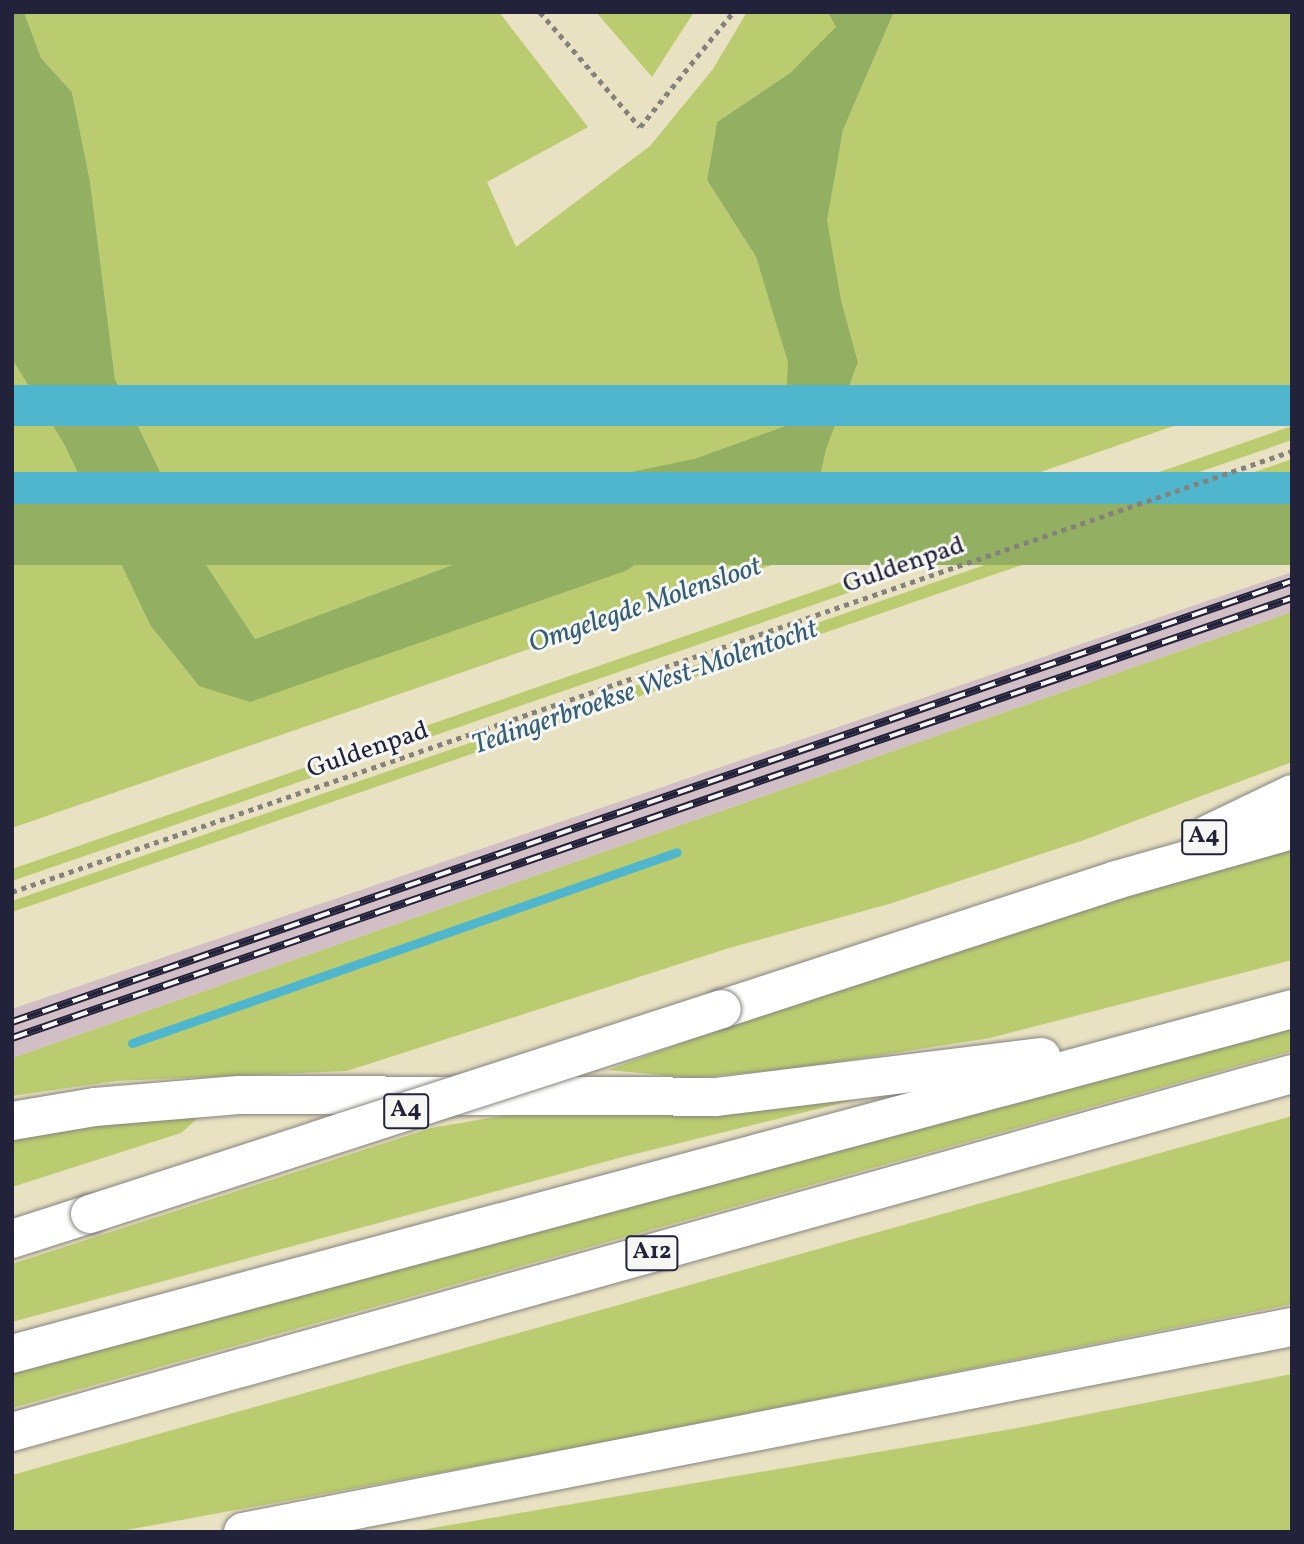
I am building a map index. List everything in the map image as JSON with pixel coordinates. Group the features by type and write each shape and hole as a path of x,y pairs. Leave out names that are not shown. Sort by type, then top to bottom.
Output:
{"highway":[{"name":"A4","path":"1116,880 1292,794"},
{"name":"A4","path":"12,1239 1116,880 1292,830"},
{"path":"12,1354 1292,1009"},
{"path":"12,1121 95,1107 228,1095 716,1097 1194,1037"},
{"name":"A12","path":"12,1432 1292,1074"},
{"path":"243,1532 1101,1367 1292,1327"},
{"path":"1101,1367 1292,1345"}],"path":[{"path":"540,12 640,127 733,12"},
{"name":"Guldenpad","path":"12,892 1292,451"}],"shaded area":[{"path":"1292,572 1292,612 12,1058 12,1009"}],"green space":[{"path":"12,12 24,12 41,58 72,92 90,181 115,379 203,560 255,639 580,517 593,480 694,459 785,426 788,362 756,257 707,180 717,122 790,73 836,27 828,12 894,12 843,130 827,220 841,300 858,362 826,450 816,494 710,507 628,570 250,702 199,686 150,625 64,444 12,359"},
{"path":"24,12 499,12 588,127 487,182 516,247 650,146 713,69 747,12 828,12 837,27 790,73 717,122 707,180 756,257 789,362 785,426 694,459 580,517 255,639 203,560 115,379 90,181 72,92 41,58"},
{"path":"596,12 694,12 652,77"},
{"path":"894,12 1292,12 1292,385 12,828 12,359 64,444 150,625 199,686 628,570 710,507 816,494 826,450 858,362 841,300 826,221 843,130"},
{"path":"1292,426 1292,440 12,881 12,869"},
{"path":"1292,459 1292,472 12,912 12,901"},
{"path":"12,504 1292,504 1292,565 12,565"},
{"path":"1292,612 1292,762 1084,840 889,904 729,948 347,1071 116,1081 12,1096 12,1058"},
{"path":"1292,844 1292,960 990,1038 799,1068 694,1078 608,1070 747,1019"},
{"path":"1292,1022 1292,1051 12,1408 12,1365"},
{"path":"848,1090 854,1100 619,1158 12,1322 12,1264 431,1128 596,1100"},
{"path":"215,1103 181,1133 12,1187 12,1134"},
{"path":"1292,1116 1292,1304 595,1444 116,1532 12,1532 12,1475"},
{"path":"1292,1374 1292,1532 409,1532 1012,1429"}],"water":[{"path":"12,385 1292,385 1292,426 12,426"},
{"path":"12,472 1292,472 1292,504 12,504"}],"waterway":[{"path":"132,1043 677,852"}],"railway":[{"path":"12,1022 1292,581"},
{"path":"12,1038 1292,598"}],"water label":[{"name":"Omgelegde Molensloot","path":"645,606"},
{"name":"Tedingerbroekse West-Molentocht","path":"645,688"}]}
